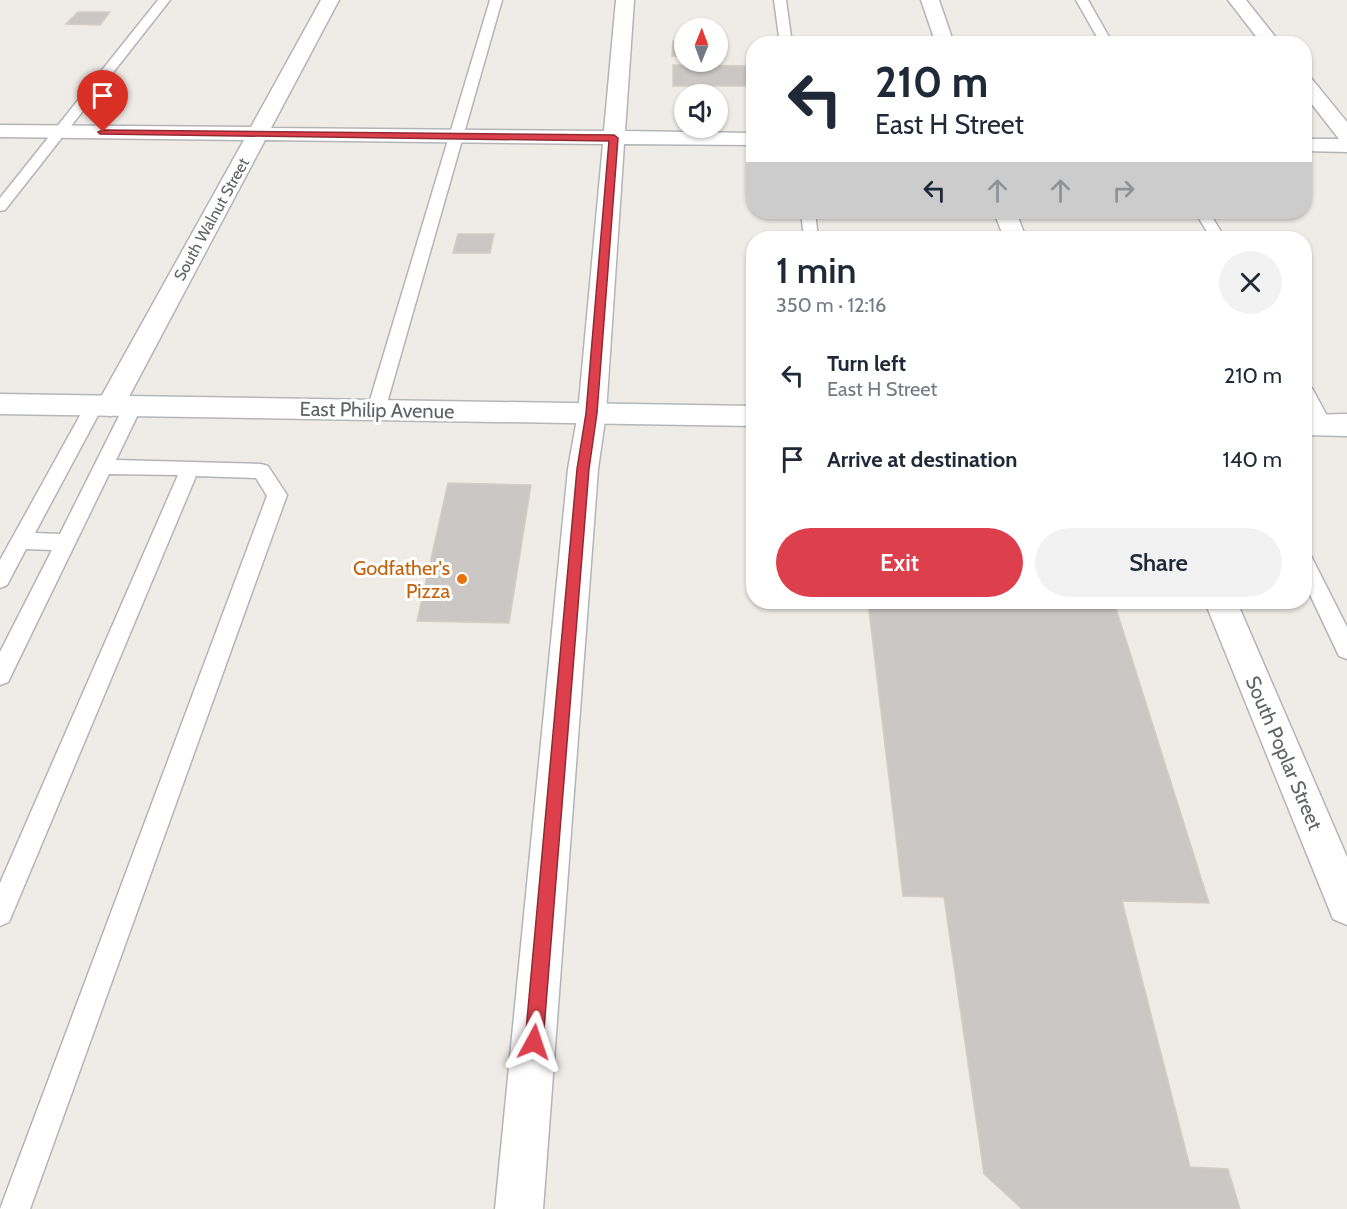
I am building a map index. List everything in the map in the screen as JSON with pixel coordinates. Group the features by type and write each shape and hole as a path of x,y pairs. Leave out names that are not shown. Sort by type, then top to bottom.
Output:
{"street":[{"name":"South Walnut Street","path":"112,406 330,0"},
{"path":"519,1209 583,469 592,413 625,0"},
{"path":"930,0 942,36"},
{"path":"1237,0 1266,36"},
{"path":"1312,92 1347,136"},
{"path":"0,131 746,139"},
{"path":"1312,145 1347,146"},
{"name":"East Philip Avenue","path":"0,404 746,416"},
{"name":"South Poplar Street","path":"1224,609 1347,904"}],"lane":[{"path":"0,207 164,0"},
{"path":"376,410 496,0"},
{"path":"780,0 785,36"},
{"path":"1082,0 1102,36"},
{"path":"1312,403 1325,425"},
{"path":"0,675 103,467 112,406"},
{"path":"0,579 21,541 112,406"},
{"path":"15,1209 277,495 261,471 103,467"},
{"path":"0,913 190,468"},
{"path":"21,541 66,542"},
{"path":"1312,578 1347,650"}],"building":[{"path":"78,12 110,12 100,25 66,24"},
{"path":"673,65 674,72 728,72 728,66 746,66 746,86 674,84 674,86"},
{"path":"458,234 494,234 490,253 453,253"},
{"path":"448,483 531,485 509,623 417,621"},
{"path":"869,609 1116,609 1209,903 1122,901 1190,1167 1228,1169 1240,1209 1022,1209 984,1174 944,897 903,896"}],"place":[{"name":"Godfather's Pizza","path":"462,579"}],"route":[{"path":"103,132 614,138 592,413 583,469 534,1042"}]}
